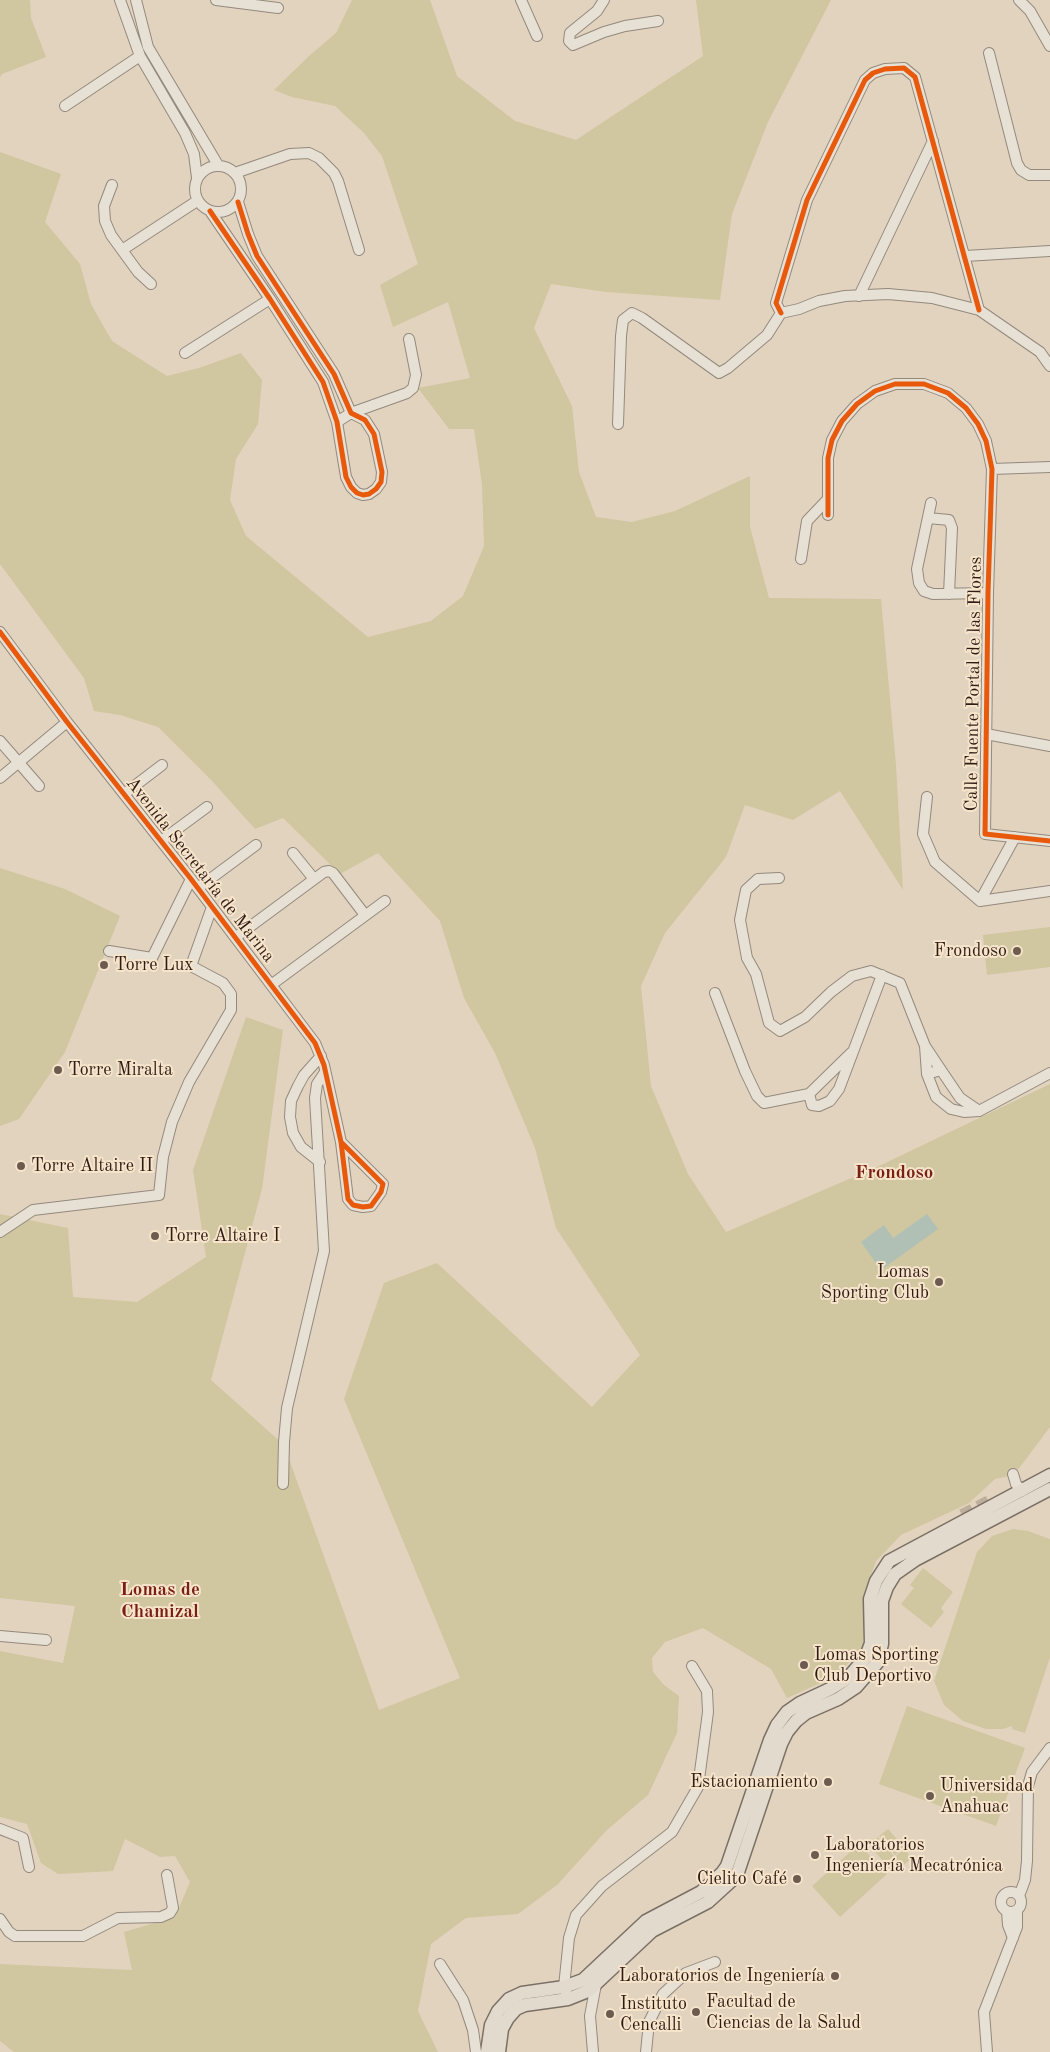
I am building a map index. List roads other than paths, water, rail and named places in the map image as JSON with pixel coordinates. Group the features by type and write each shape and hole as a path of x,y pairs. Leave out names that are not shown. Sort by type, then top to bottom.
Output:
{"main road":[{"path":"890,1561 1050,1475"},
{"path":"592,1980 648,1935 708,1902 724,1889 738,1872 781,1744 787,1732 806,1713 838,1699 856,1687 877,1663 882,1644 882,1601 887,1587 895,1574 914,1560 1050,1489"},
{"path":"487,2052 491,2025 498,2011 509,2000 522,1993 588,1991 592,1980 636,1929 646,1921 701,1892 716,1880 727,1866 770,1740 777,1725 788,1712 800,1703 848,1678 866,1657 871,1643 870,1608 873,1590 880,1573 890,1561 913,1540 962,1514"},
{"path":"499,2052 502,2030 508,2018 516,2009 566,1993"}],"street":[{"path":"120,0 140,56 185,133 194,154 197,178 195,193 198,201 210,211 270,298 323,382 337,422 346,478 357,493 369,494 381,482 382,472 374,434 370,425 351,413 334,374 257,256 238,202 242,187 235,173 224,166 218,166 206,169 197,178"},
{"path":"136,0 148,47 218,166"},
{"path":"216,0 278,8"},
{"path":"521,0 537,36"},
{"path":"604,0 598,11 570,33 569,41 573,45 611,30 658,21"},
{"path":"1018,0 1030,11 1050,46"},
{"path":"989,53 1017,163 1021,170 1029,175 1050,175"},
{"path":"65,106 140,56"},
{"path":"781,313 776,303 807,200 865,80 873,73 885,69 904,68 915,77 979,310"},
{"path":"859,296 934,141"},
{"path":"235,173 290,154 308,154 319,158 334,173 338,181 359,250"},
{"path":"112,185 104,206 104,221 138,272 151,284"},
{"path":"122,250 198,201"},
{"path":"210,211 225,212 238,202"},
{"path":"965,256 1050,251"},
{"path":"781,313 788,313 819,301 859,296 888,294 932,298 979,310 1040,352 1050,366"},
{"path":"185,353 270,298"},
{"path":"618,424 621,336 624,320 632,313 642,318 719,373 728,368 767,335 781,313"},
{"path":"337,422 351,413 407,393 413,388 416,375 409,339"},
{"name":"Calle Fuente Portal de las Flores","path":"828,515 828,458 832,440 842,421 856,404 875,391 895,384 924,384 948,393 966,408 978,424 986,441 992,469 988,594 985,834 1050,841"},
{"path":"992,469 1050,468"},
{"path":"801,559 807,522 828,500"},
{"path":"931,503 917,569 919,583 924,591 933,594 988,594"},
{"path":"928,518 949,520 952,528 949,594"},
{"name":"Avenida Secretaría de Marina","path":"0,632 67,722 198,888 315,1043 326,1072 341,1142 348,1199 353,1204 363,1207 371,1206 381,1192 383,1184 341,1142"},
{"path":"0,778 67,722"},
{"path":"986,734 1050,746"},
{"path":"0,741 39,786"},
{"path":"124,794 162,765"},
{"path":"927,797 923,834 935,862 980,901 1050,891"},
{"path":"161,841 207,807"},
{"path":"980,901 1015,837"},
{"path":"198,888 256,845"},
{"path":"293,853 314,879"},
{"path":"236,938 314,879 329,871 365,915"},
{"path":"778,878 758,880 746,890 740,920 747,958 756,974 769,1023 780,1031 805,1018 831,992 852,976 871,971 882,975 900,983 925,1046 960,1098 980,1111"},
{"path":"109,951 152,958 191,879"},
{"path":"272,985 385,901"},
{"path":"0,1232 33,1210 159,1195 163,1157 172,1122 189,1082 231,1010 230,994 223,983 191,966 212,907"},
{"path":"809,1094 812,1104 819,1106 830,1101 839,1089 882,975"},
{"path":"716,993 745,1071 760,1101 764,1103 809,1094 851,1053"},
{"path":"925,1046 927,1074 936,1097 951,1109 964,1112 980,1111 1050,1073"},
{"path":"320,1162 301,1147 293,1133 290,1117 291,1101 298,1086 312,1065 321,1056"},
{"path":"927,1074 942,1070"},
{"path":"283,1484 287,1408 324,1251 315,1098 317,1084 326,1072"},
{"path":"951,1109 960,1098"},
{"path":"1013,1474 1016,1484 1022,1491"},
{"path":"0,1636 46,1640"},
{"path":"566,1993 569,1938 576,1915 602,1886 672,1832 698,1787 708,1712 707,1691 692,1666"},
{"path":"1015,1894 1026,1871 1028,1786 1032,1772 1050,1748"},
{"path":"0,1829 23,1838 29,1867"},
{"path":"0,1919 9,1932 15,1936 83,1936 118,1918 161,1917 170,1913 173,1908 167,1875"},
{"path":"1012,1910 1021,1902 1015,1894"},
{"path":"987,2052 984,2012 1017,1927 1012,1910 1003,1906 1002,1900 1005,1895 1015,1894"},
{"path":"646,2052 649,2022 663,1994 686,1973 715,1962"},
{"path":"440,1964 464,2000 473,2030 476,2052"},
{"path":"592,1980 590,2016 593,2052"}],"tunnel":[{"path":"962,1515 993,1499"}],"place":[{"name":"Frondoso","path":"1017,951"},
{"name":"Torre Lux","path":"104,965"},
{"name":"Torre Miralta","path":"58,1070"},
{"name":"Torre Altaire II","path":"21,1166"},
{"name":"Torre Altaire I","path":"155,1236"},
{"name":"Lomas Sporting Club","path":"939,1282"},
{"name":"Lomas Sporting Club Deportivo","path":"804,1665"},
{"name":"Estacionamiento","path":"828,1782"},
{"name":"Universidad Anahuac","path":"930,1796"},
{"name":"Laboratorios Ingeniería Mecatrónica","path":"815,1855"},
{"name":"Cielito Café","path":"797,1879"},
{"name":"Laboratorios de Ingeniería","path":"835,1976"},
{"name":"Facultad de Ciencias de la Salud","path":"696,2012"},
{"name":"Instituto Cencalli","path":"610,2014"}],"district":[{"name":"Frondoso","path":"894,1173"},
{"name":"Lomas de Chamizal","path":"160,1601"}]}
